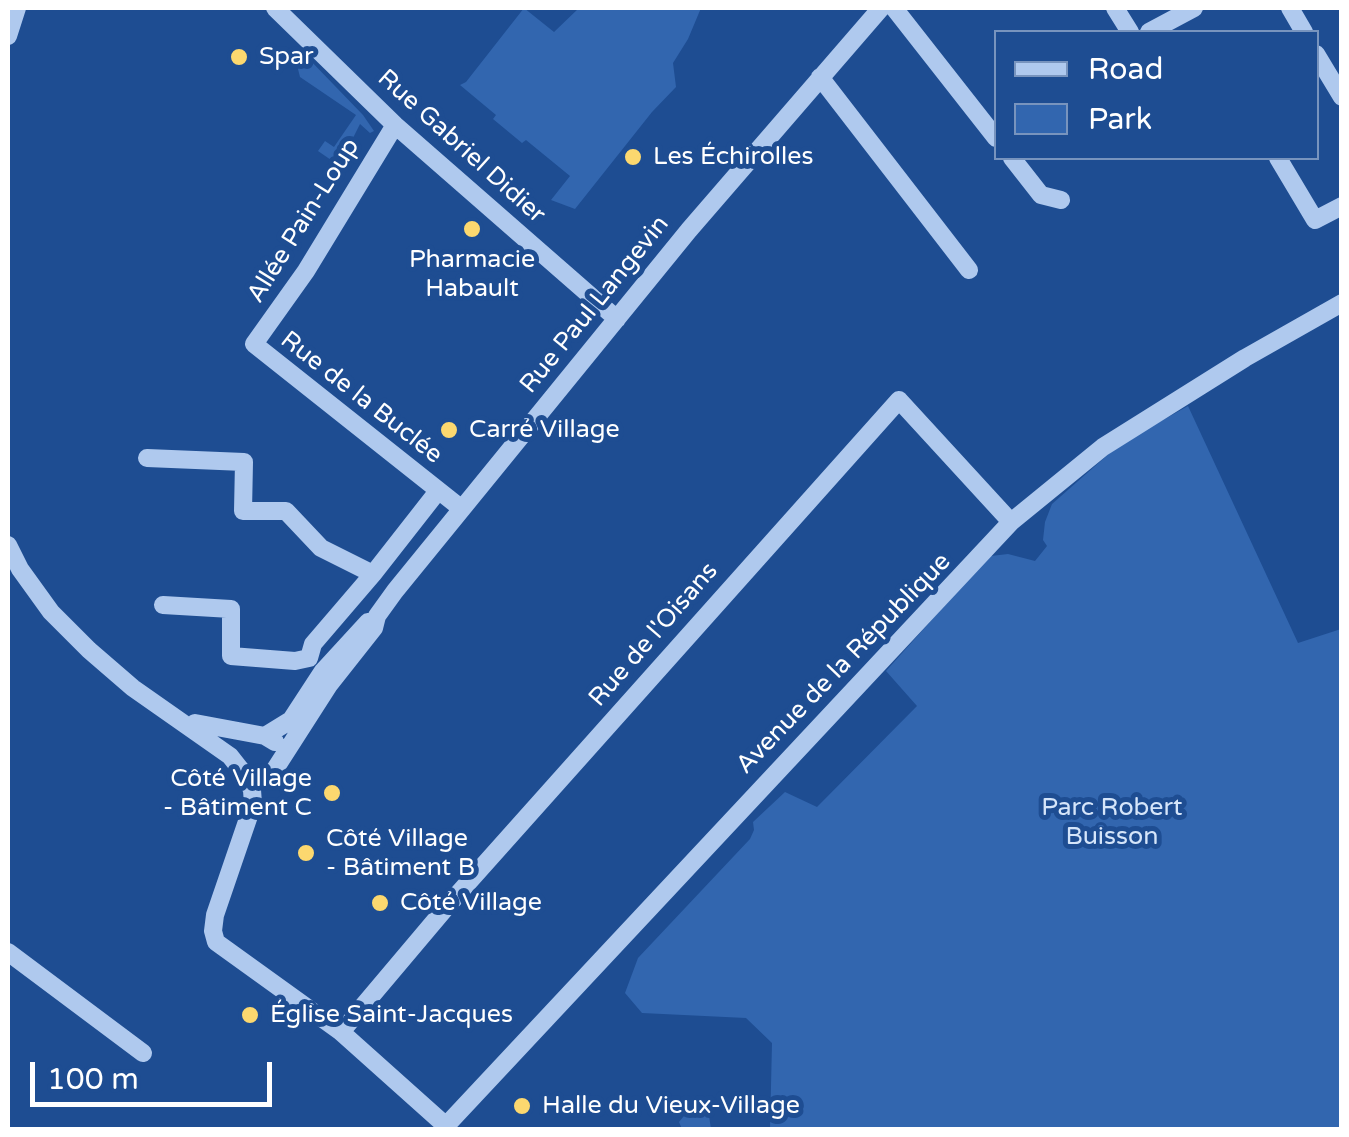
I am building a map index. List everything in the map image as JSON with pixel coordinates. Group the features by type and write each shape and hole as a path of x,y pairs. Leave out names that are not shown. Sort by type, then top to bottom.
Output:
{"street":[{"path":"8,36 16,8"},
{"name":"Rue Gabriel Didier","path":"276,8 395,125 617,319"},
{"name":"Rue Paul Langevin","path":"259,736 292,720 320,671 362,625 377,616 617,319 881,8"},
{"path":"894,8 994,135"},
{"path":"1115,8 1129,30"},
{"path":"1153,30 1194,8"},
{"path":"1290,8 1303,30"},
{"path":"1319,59 1342,97"},
{"path":"820,77 968,270"},
{"name":"Allée Pain-Loup","path":"254,344 306,271 395,125"},
{"path":"1014,160 1040,194 1061,200"},
{"path":"1279,160 1314,220 1342,206"},
{"name":"Avenue de la République","path":"443,1127 1011,522 1137,425 1342,303"},
{"name":"Rue de la Buclée","path":"254,344 462,509"},
{"name":"Rue de l'Oisans","path":"341,1032 462,889 899,400 1011,522"},
{"path":"147,458 244,462 243,511 286,511 321,548 374,574"},
{"name":"Rue de la Buclée","path":"320,671 313,644 374,574 438,490"},
{"path":"8,545 51,612 132,688 230,756 242,772 262,780 278,768 280,750 259,736 211,728 175,716"},
{"path":"163,605 231,609 231,656 295,661 320,671"},
{"name":"Rue Paul Langevin","path":"247,825 278,768 320,671"},
{"path":"259,736 240,744 236,760 252,790 253,804 214,915 216,942 341,1032 443,1127"},
{"path":"8,952 143,1053"}],"green space":[{"path":"524,8 554,32 579,8 701,8 673,63 676,87 575,209 551,200 570,176 526,140 522,143 460,85"},
{"path":"307,57 374,131 370,133 360,124 344,156 351,165 347,171 318,151 325,141 334,147 356,115 300,77 297,65"},
{"name":"Parc Robert Buisson","path":"1188,406 1298,643 1341,629 1341,1129 770,1129 772,1043 746,1018 642,1013 625,993 638,958 750,839 753,822 785,792 817,807 917,706 886,671 981,565 991,556 1008,554 1035,561 1047,546 1043,540 1045,522 1052,504 1120,444"},
{"path":"697,1100 704,1101 708,1109 711,1129 682,1129 679,1122"}],"place":[{"name":"Spar","path":"239,57"},
{"name":"Les Échirolles","path":"633,157"},
{"name":"Pharmacie Habault","path":"472,229"},
{"name":"Carré Village","path":"449,430"},
{"name":"Côté Village - Bâtiment C","path":"332,793"},
{"name":"Côté Village - Bâtiment B","path":"306,853"},
{"name":"Côté Village","path":"380,903"},
{"name":"Église Saint-Jacques","path":"250,1015"},
{"name":"Halle du Vieux-Village","path":"522,1106"}]}
